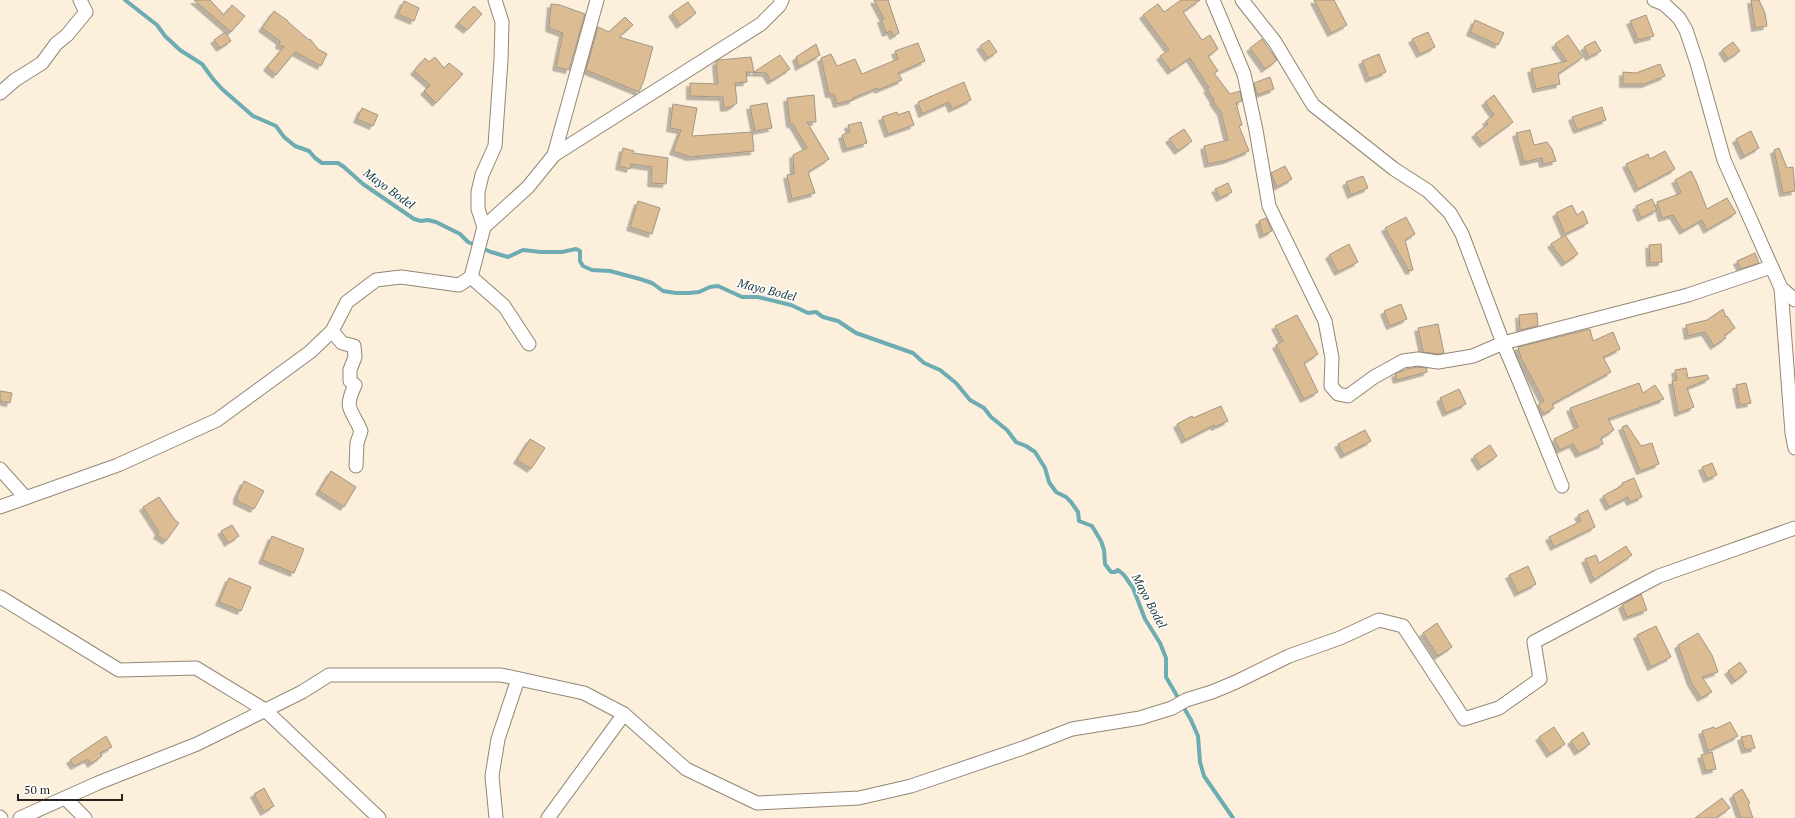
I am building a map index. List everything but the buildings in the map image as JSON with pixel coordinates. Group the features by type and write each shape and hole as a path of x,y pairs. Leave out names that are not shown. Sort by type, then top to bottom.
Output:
{"street":[{"path":"0,93 15,80 42,63 59,41 67,35 86,12 80,0"},
{"path":"0,507 118,465 217,420 310,352 332,331 348,302 376,280 401,278 459,285 471,277 484,227 478,209 478,192 482,175 495,146 502,60 502,22 495,0"},
{"path":"554,155 597,0"},
{"path":"484,227 528,187 554,155 761,24 779,6 782,0"},
{"path":"1213,0 1244,74 1256,130 1269,206 1325,321 1332,358 1331,386 1338,394 1348,396 1374,378 1403,361 1418,359 1438,362 1473,356 1502,343 1688,295 1771,267"},
{"path":"1242,0 1275,42 1313,105 1394,169 1428,190 1450,213 1462,234 1502,343 1562,486"},
{"path":"1654,0 1664,4 1679,18 1686,30 1697,62 1724,160 1781,288 1792,433 1795,448"},
{"path":"471,277 504,306 529,344"},
{"path":"1781,288 1795,300"},
{"path":"332,331 342,343 354,346 355,357 350,370 350,381 355,385 349,398 349,408 361,431 357,442 356,466"},
{"path":"0,469 25,497"},
{"path":"20,818 197,744 302,692 329,675 501,676 584,693 624,714 686,769 757,803 859,798 911,786 1024,748 1072,729 1140,718 1172,708 1186,700 1212,692 1236,682 1289,656 1340,638 1379,620 1403,626 1464,719 1499,708 1540,679 1534,642 1659,576 1795,528"},
{"path":"0,597 119,670 196,668 265,710 379,818"},
{"path":"496,818 492,776 498,739 518,679"},
{"path":"548,818 624,714"},
{"path":"65,798 85,818"}],"waterway":[{"name":"Mayo Bodel","path":"125,0 157,25 165,36 180,50 202,64 222,89 253,116 276,126 284,137 295,146 309,151 322,163 338,163 363,184 414,219 436,222 460,234 468,242 491,252 508,257 523,250 562,252 576,249 580,251 580,261 583,266 592,270 610,271 640,279 652,283 663,291 689,293 699,292 710,287 718,286 742,297 758,297 791,305 808,313 816,312 823,317 838,321 856,333 913,353 924,363 940,370 956,383 970,400 984,408 991,417 1007,430 1016,442 1035,452 1045,468 1049,482 1056,492 1066,497 1071,502 1078,512 1079,521 1092,526 1101,541 1104,550 1105,564 1111,572 1118,570 1124,575 1133,588 1145,619 1160,643 1166,658 1166,677 1191,720 1198,736 1200,762 1204,776 1233,818"}]}
